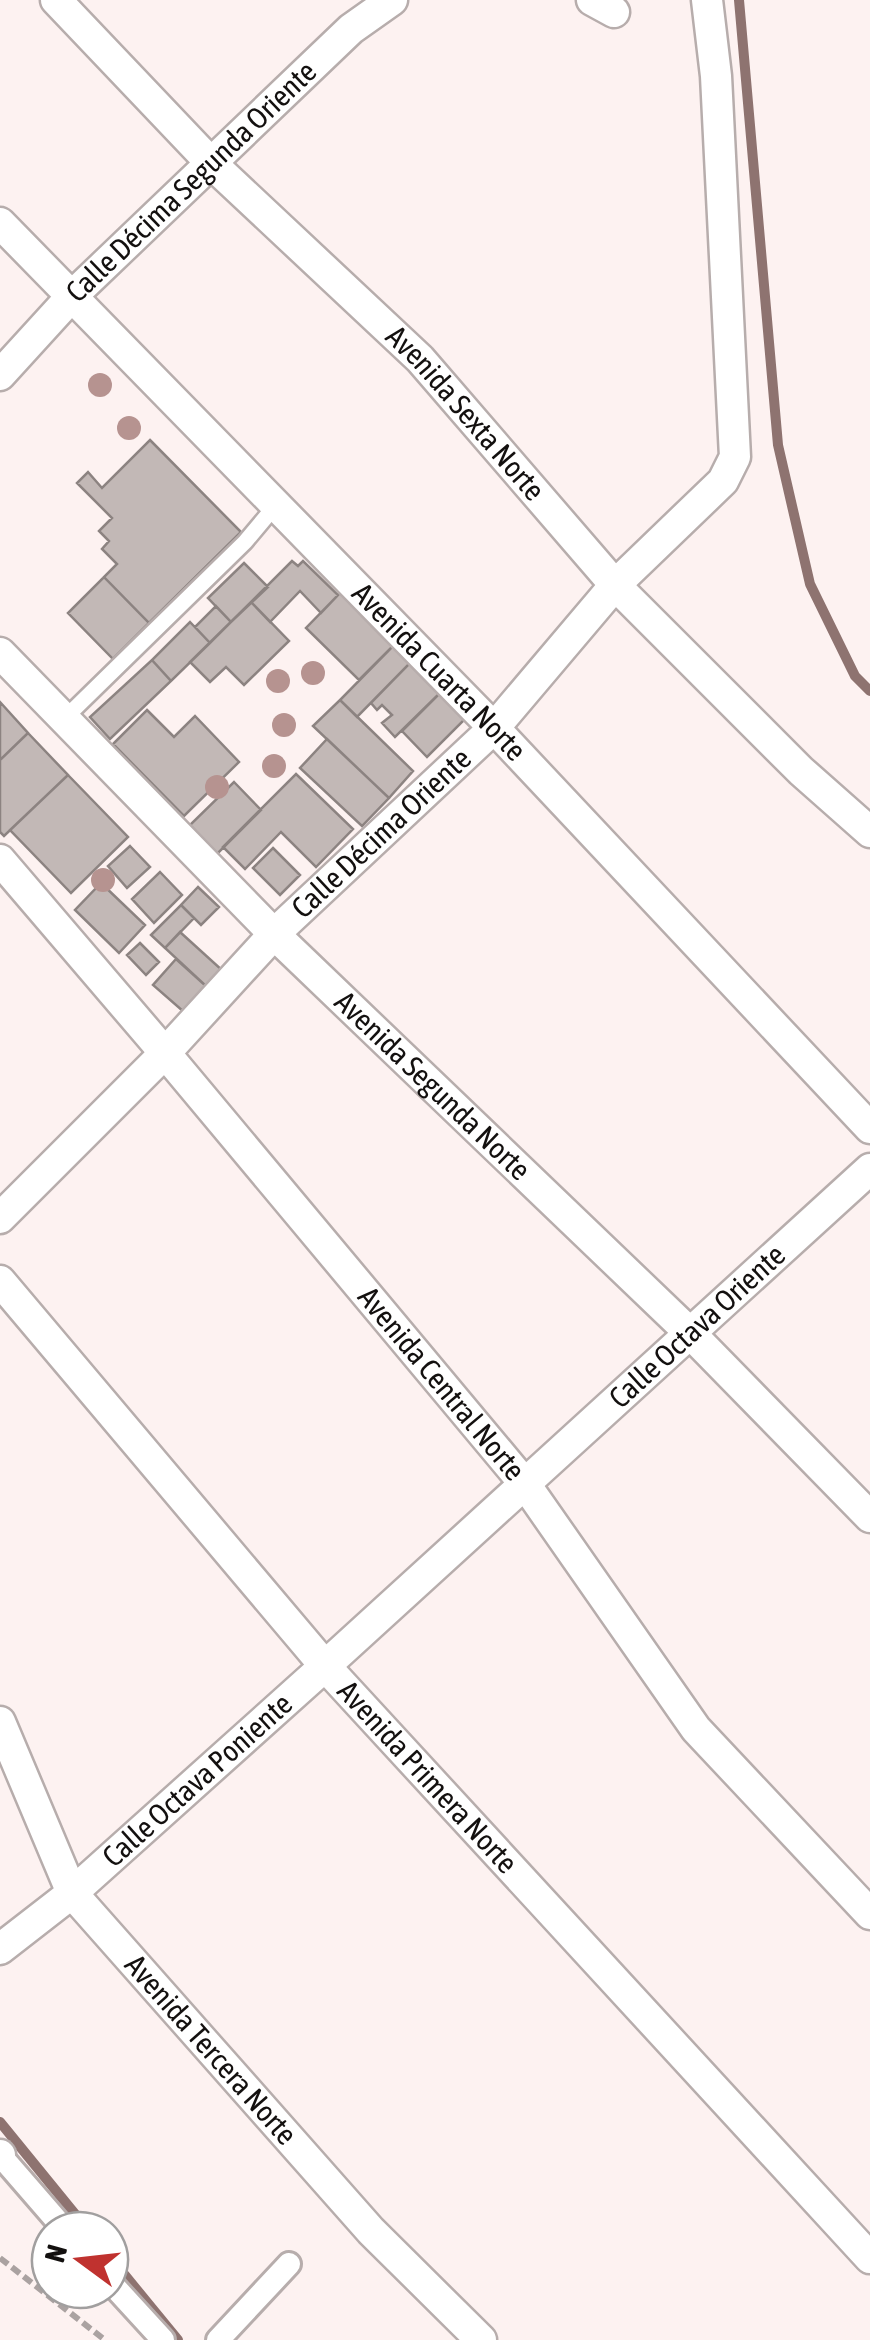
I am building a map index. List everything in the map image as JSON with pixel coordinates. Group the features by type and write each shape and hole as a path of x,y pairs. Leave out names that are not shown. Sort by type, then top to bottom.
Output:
{"street":[{"name":"Avenida Sexta Norte","path":"56,0 212,164 420,359 615,585 802,771 870,832"},
{"name":"Calle Décima Segunda Oriente","path":"0,374 72,296 212,164 346,14 392,0"},
{"name":"Calle Décima Oriente","path":"0,1218 166,1053 274,934 494,728 615,585 723,481 736,457 716,76 706,0"},
{"name":"Avenida Cuarta Norte","path":"0,223 494,728 870,1128"},
{"name":"Avenida Segunda Norte","path":"0,653 274,934 690,1333 870,1518"},
{"name":"Avenida Central Norte","path":"0,860 525,1484 696,1730 870,1914"},
{"name":"Calle Octava Oriente","path":"525,1484 870,1169"},
{"name":"Avenida Primera Norte","path":"0,1281 325,1666 870,2258"},
{"name":"Calle Octava Poniente","path":"0,1949 72,1893 525,1484"},
{"name":"Avenida Tercera Norte","path":"0,1722 72,1893 371,2231 481,2340"},
{"path":"0,2155 48,2210"},
{"path":"221,2336 289,2264"},
{"path":"130,2304 162,2340"}],"lane":[{"path":"64,719 245,542 276,505"}],"path":[{"path":"0,2258 105,2340"}],"building":[{"path":"150,440 241,532 149,623 104,577 117,564 102,549 109,541 99,531 112,518 77,483 88,472 102,488"},
{"path":"292,561 298,566 303,561 338,595 321,613 300,591 270,622 251,602"},
{"path":"244,563 268,587 231,622 208,598"},
{"path":"104,577 149,623 113,659 68,613"},
{"path":"342,591 395,644 359,680 306,628"},
{"path":"251,602 289,641 244,685 226,667 210,682 190,662"},
{"path":"216,606 231,622 210,643 195,627"},
{"path":"190,622 210,643 171,681 152,660"},
{"path":"395,644 412,661 357,717 340,700"},
{"path":"152,660 171,681 110,739 90,717"},
{"path":"412,661 442,691 395,737 382,723 392,715 382,705 377,710 371,703"},
{"path":"442,691 467,717 427,757 402,731"},
{"path":"340,700 413,771 389,798 313,726"},
{"path":"0,702 28,733 0,760"},
{"path":"147,710 174,737 195,716 239,762 184,816 113,744"},
{"path":"28,733 68,775 4,836 0,832 0,760"},
{"path":"327,739 389,798 362,826 300,768"},
{"path":"296,774 353,829 316,867 281,832 245,869 223,847"},
{"path":"68,775 128,837 71,893 10,830"},
{"path":"234,782 261,810 217,854 190,825"},
{"path":"130,846 150,867 127,888 108,866"},
{"path":"273,848 300,875 280,895 253,868"},
{"path":"160,872 182,895 154,923 132,899"},
{"path":"101,883 145,925 119,953 75,910"},
{"path":"198,887 219,907 201,925 181,905"},
{"path":"181,905 194,918 165,948 151,935"},
{"path":"180,932 223,971 207,987 165,948"},
{"path":"140,943 159,962 146,975 127,955"},
{"path":"176,959 207,987 184,1012 153,985"}],"waterway":[{"path":"739,0 778,445 810,584 855,676 870,691"},
{"path":"0,2122 72,2210"},
{"path":"130,2281 178,2340"}]}
